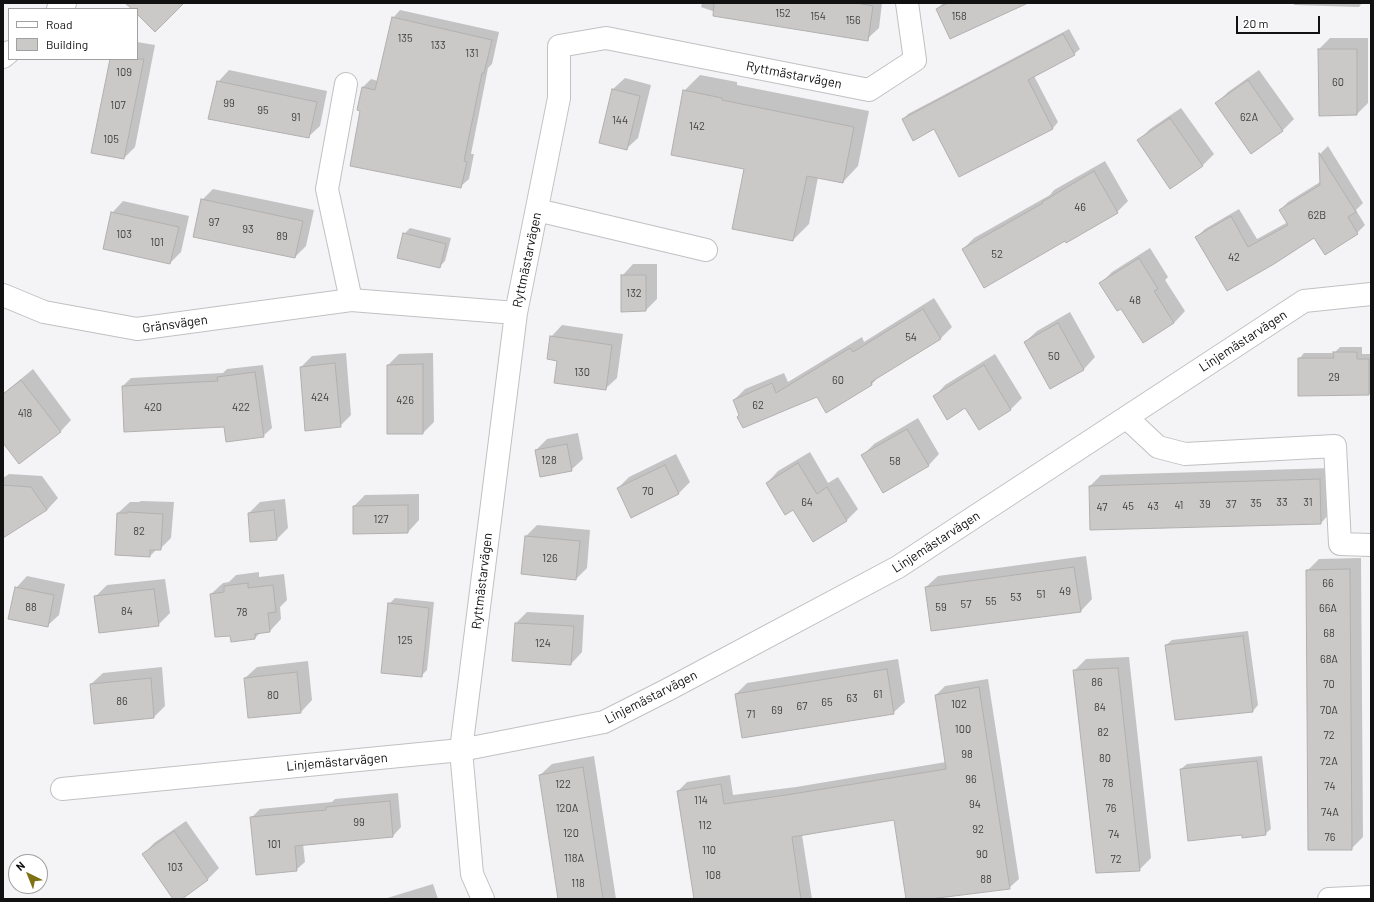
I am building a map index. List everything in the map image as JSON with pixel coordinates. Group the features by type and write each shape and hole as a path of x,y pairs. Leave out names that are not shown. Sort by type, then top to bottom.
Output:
{"street":[{"name":"Ryttmästarvägen","path":"483,899 472,874 461,750 516,313 559,98 559,46 606,38 869,90 915,60 907,3"},
{"path":"346,84 327,189 351,300"},
{"path":"537,210 706,250"},
{"name":"Linjemästarvägen","path":"62,789 461,750 604,722 898,567 1304,301 1371,294"},
{"name":"Gränsvägen","path":"3,295 44,312 137,330 351,300 516,313"},
{"path":"1126,418 1158,447 1185,454 1335,446 1340,544 1371,545"},
{"path":"1329,899 1371,897"}],"building":[{"path":"125,3 184,3 155,32 138,15 138,8 131,8"},
{"path":"714,3 856,3 873,6 868,41 713,16"},
{"path":"948,3 1028,3 950,39 936,9"},
{"path":"392,17 492,40 484,73 482,73 464,161 467,162 461,188 350,166 360,111 357,110 362,87 375,90"},
{"path":"1063,34 1075,55 1028,80 1053,129 959,177 934,129 913,141 902,119"},
{"path":"1318,49 1357,49 1357,115 1319,116"},
{"path":"144,59 124,159 91,153 110,60"},
{"path":"1248,80 1283,131 1251,154 1215,103"},
{"path":"217,81 317,102 309,138 208,119"},
{"path":"612,89 640,96 627,150 599,143"},
{"path":"683,90 722,98 722,100 854,127 843,183 807,176 793,241 732,229 744,169 671,155"},
{"path":"1170,118 1203,166 1170,189 1137,140"},
{"path":"1319,153 1356,212 1348,217 1358,234 1325,255 1314,238 1274,264 1227,291 1195,237 1231,216 1248,247 1288,225 1279,210 1320,185"},
{"path":"1094,171 1118,213 1066,243 1065,241 984,288 962,249 1043,203 1042,202"},
{"path":"201,199 303,221 295,258 193,237"},
{"path":"111,212 179,227 170,264 103,249"},
{"path":"403,233 446,244 440,268 397,258"},
{"path":"1139,258 1158,289 1154,291 1174,323 1143,343 1121,309 1117,311 1099,283"},
{"path":"621,275 646,275 646,311 621,312"},
{"path":"923,309 941,339 871,382 872,385 826,413 817,397 743,428 737,417 739,415 733,400 772,383 776,393 850,348 853,352"},
{"path":"1058,323 1084,370 1050,389 1024,342"},
{"path":"550,336 612,345 606,390 554,383 557,361 547,359"},
{"path":"1333,352 1357,352 1357,359 1369,359 1369,395 1298,396 1298,358 1334,358"},
{"path":"335,363 341,427 305,431 300,367"},
{"path":"423,364 423,434 387,434 387,365"},
{"path":"984,365 1011,410 979,430 965,408 947,420 933,396"},
{"path":"255,372 264,437 226,442 224,427 124,432 122,386 218,381 217,377"},
{"path":"21,380 61,432 19,464 3,443 3,394"},
{"path":"907,429 929,466 883,493 861,455"},
{"path":"567,444 572,471 540,477 535,450"},
{"path":"798,463 817,494 827,487 847,521 813,542 793,510 785,515 766,483"},
{"path":"665,465 679,494 631,518 617,488"},
{"path":"1320,479 1321,524 1090,530 1089,486"},
{"path":"3,485 31,487 47,510 3,538"},
{"path":"408,505 408,533 353,534 353,506"},
{"path":"274,510 277,540 250,542 248,513"},
{"path":"128,512 163,514 161,550 150,550 150,557 115,555 117,513"},
{"path":"525,536 580,541 576,580 521,574"},
{"path":"1074,567 1081,612 931,631 925,587"},
{"path":"1350,569 1352,850 1308,850 1306,570"},
{"path":"248,583 248,588 273,585 276,612 268,613 270,632 255,634 255,639 231,642 230,636 215,637 210,594 224,592 224,586"},
{"path":"15,587 54,595 48,627 8,619"},
{"path":"154,589 159,626 99,633 94,596"},
{"path":"388,603 429,608 422,677 381,673"},
{"path":"515,623 574,626 571,665 512,661"},
{"path":"1243,636 1253,712 1175,720 1165,645"},
{"path":"1118,668 1140,871 1096,873 1073,670"},
{"path":"887,669 894,714 742,738 735,694"},
{"path":"297,672 301,713 248,718 244,678"},
{"path":"151,678 154,718 94,724 90,684"},
{"path":"979,687 1010,889 930,899 906,899 894,820 792,837 801,899 694,899 677,791 721,784 724,804 946,769 935,695"},
{"path":"1257,761 1266,835 1242,838 1242,835 1188,841 1180,769"},
{"path":"583,767 603,899 558,899 539,775"},
{"path":"390,801 393,837 295,846 297,871 256,875 250,817 326,810 326,807"},
{"path":"174,831 208,880 182,899 173,899 142,854"}]}
